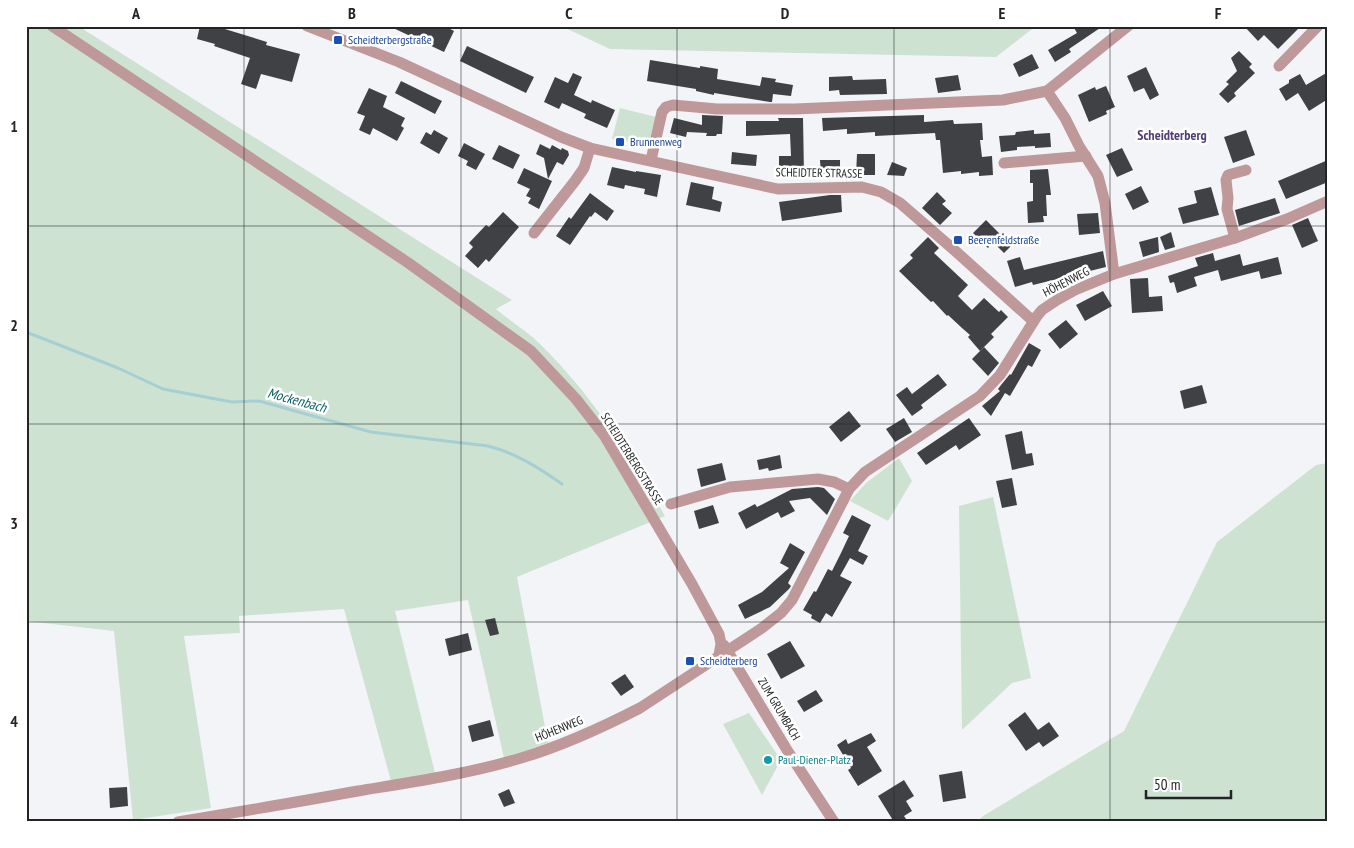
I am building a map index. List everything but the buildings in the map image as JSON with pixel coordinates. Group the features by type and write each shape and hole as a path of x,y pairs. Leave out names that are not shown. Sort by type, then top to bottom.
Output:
{"street":[{"name":"SCHEIDTERBERGSTRASSE","path":"52,26 407,262 531,351 576,399 604,435 719,634"},
{"name":"SCHEIDTER STRASSE","path":"307,26 399,62 561,137 590,148 778,189 862,187 881,192 900,203 1033,322"},
{"path":"651,160 662,112 666,107 673,105 717,109 805,108 1003,100 1047,90 1128,26"},
{"path":"1279,66 1318,26"},
{"path":"1047,90 1093,166 1102,189 1114,274"},
{"path":"534,233 584,168 590,148"},
{"path":"1004,163 1086,156"},
{"path":"1235,238 1226,209 1228,198 1226,180 1228,176 1246,170"},
{"name":"HÖHENWEG","path":"178,822 445,776 523,757 619,719 640,708 773,620 792,600 849,489 865,472 980,396 1000,374 1033,322 1049,305 1075,290 1114,274 1235,238 1287,219 1328,201"},
{"path":"672,504 730,487 818,479 834,482 849,489"},
{"name":"ZUM GRUMBACH","path":"719,634 723,653 834,822"}],"green space":[{"path":"26,26 78,26 512,300 496,309 536,340 560,364 609,426 665,516 517,577 548,743 504,758 468,600 395,611 435,773 391,781 344,609 239,616 240,633 184,636 211,808 133,820 114,631 26,621"},
{"path":"561,26 1036,26 996,57 610,49"},
{"path":"620,108 656,117 649,143 612,139"},
{"path":"899,458 912,481 888,521 850,501 866,483"},
{"path":"1328,463 1328,822 977,822 983,816 1124,731 1217,542 1316,465"},
{"path":"993,497 1031,678 1012,683 962,730 959,506"},
{"path":"749,713 781,760 762,795 723,724"}],"waterway":[{"name":"Mockenbach","path":"26,332 118,368 163,389 232,402 259,401 371,432 488,446 518,457 562,484"}],"place":[{"name":"Scheidterbergstraße","path":"338,40"},
{"name":"Brunnenweg","path":"620,142"},
{"name":"Beerenfeldstraße","path":"958,240"},
{"name":"Scheidterberg","path":"690,661"},
{"name":"Paul-Diener-Platz","path":"768,760"}],"district":[{"name":"Scheidterberg","path":"1172,135"}]}
